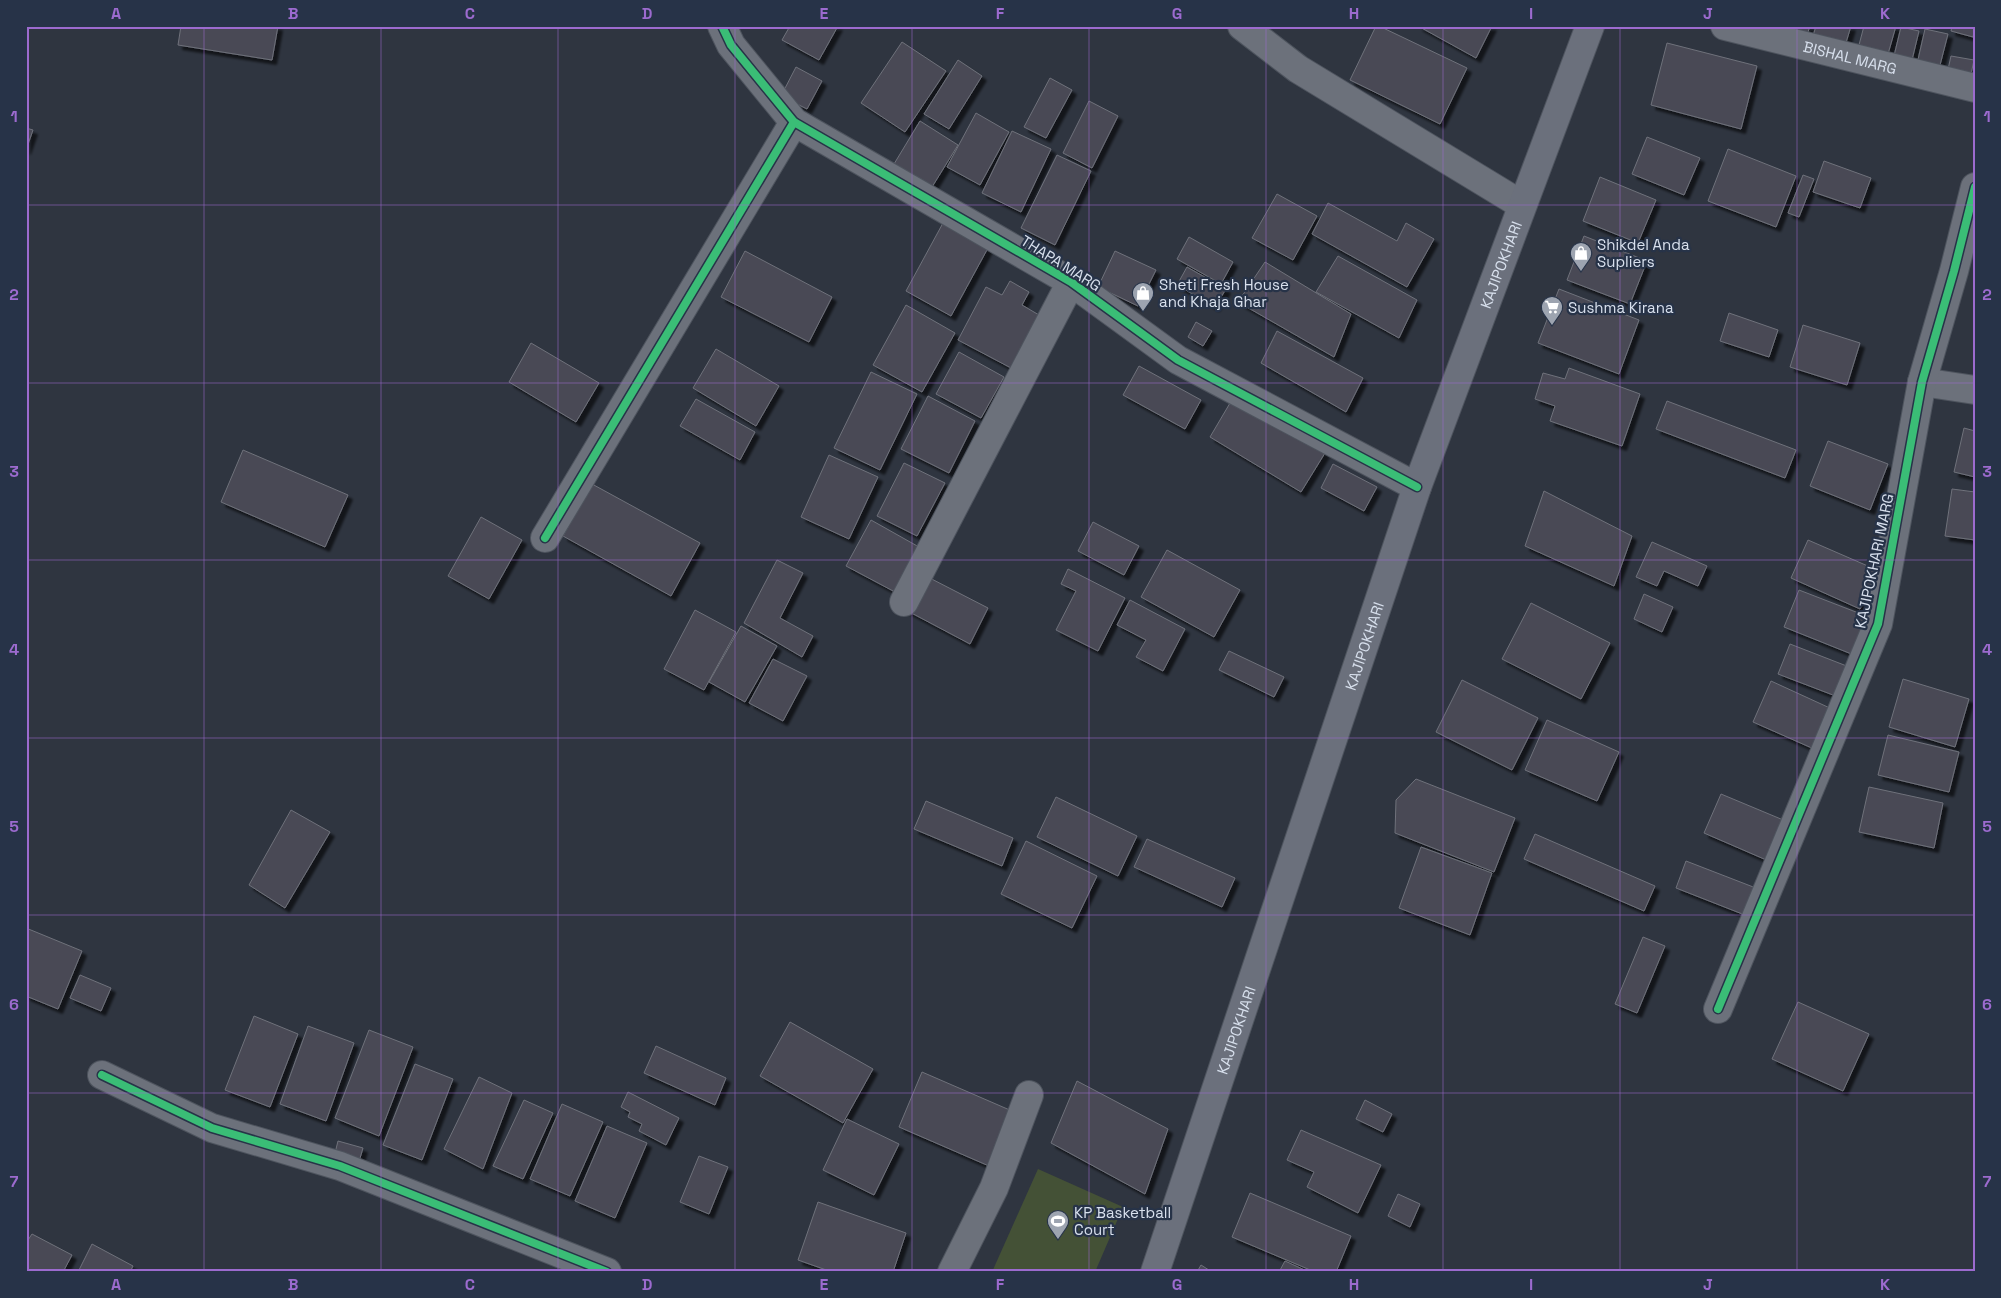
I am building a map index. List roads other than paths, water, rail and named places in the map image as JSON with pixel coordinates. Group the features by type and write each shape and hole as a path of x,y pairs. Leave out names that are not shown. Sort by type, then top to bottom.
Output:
{"main road":[{"name":"KAJIPOKHARI","path":"1156,1272 1417,487 1590,26"}],"street":[{"name":"THAPA MARG","path":"722,26 731,45 794,122 1071,282 1178,360 1417,487"},
{"path":"1242,26 1298,69 1522,205"},
{"name":"BISHAL MARG","path":"1725,26 1975,88"},
{"path":"545,538 794,122"},
{"name":"KAJIPOKHARI MARG","path":"1718,1009 1878,624 1922,382 1954,271 1975,187"},
{"path":"904,602 1071,282"},
{"path":"1922,382 1975,390"},
{"path":"102,1075 212,1128 340,1166 607,1272"},
{"path":"952,1272 994,1188 1029,1095"}],"place":[{"name":"Shikdel Anda Supliers","path":"1581,272"},
{"name":"Sheti Fresh House and Khaja Ghar","path":"1143,312"},
{"name":"Sushma Kirana","path":"1552,326"},
{"name":"KP Basketball Court","path":"1058,1240"}]}
